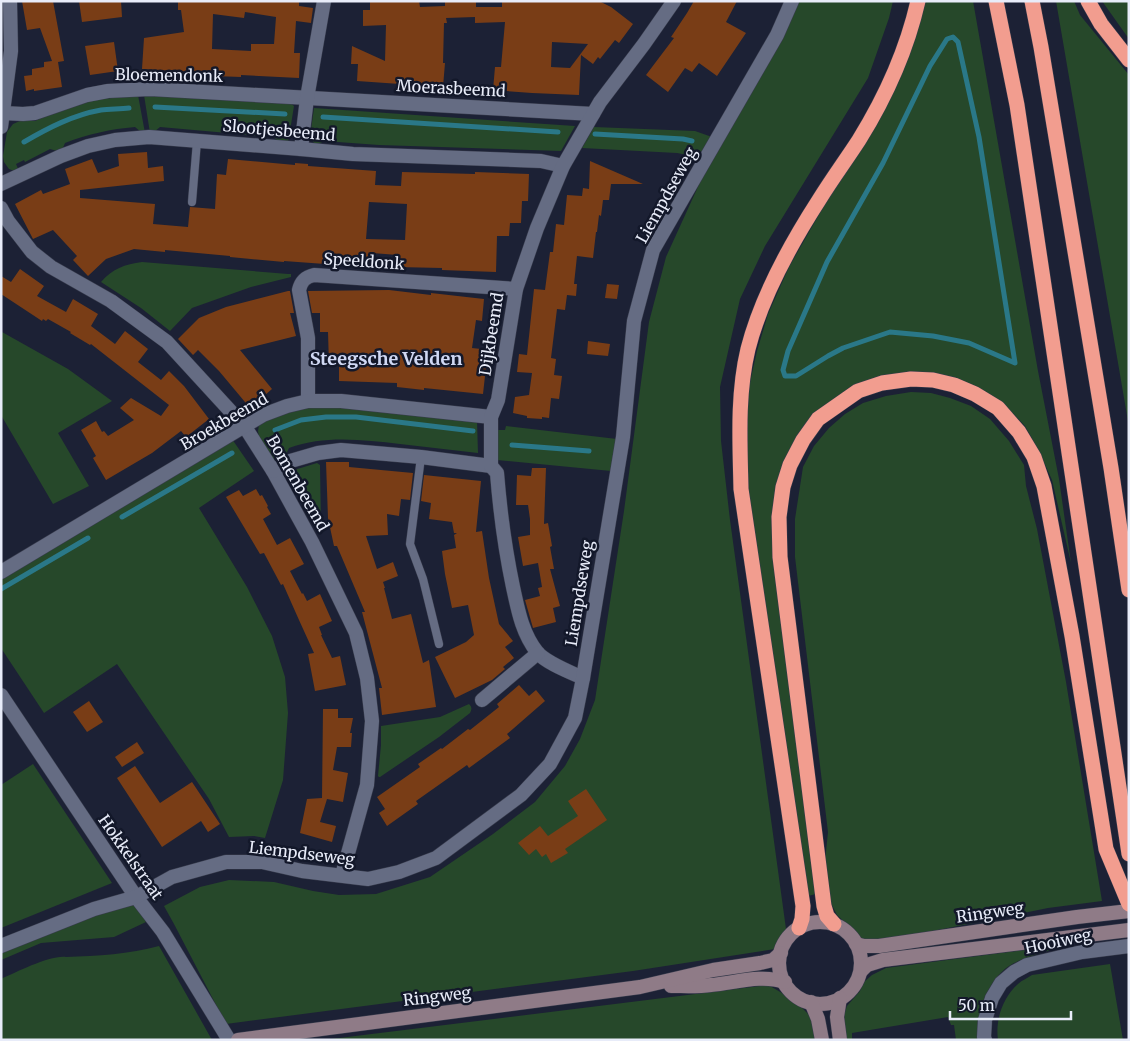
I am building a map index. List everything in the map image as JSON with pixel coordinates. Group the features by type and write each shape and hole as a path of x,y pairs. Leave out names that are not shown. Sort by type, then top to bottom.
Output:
{"highway":[{"path":"799,928 803,906 741,489 739,429 742,383 748,350 760,312 781,265 818,201 859,139 892,78 915,17 918,1"},
{"path":"996,1 1017,105 1129,854"},
{"path":"1032,1 1106,439 1129,590"},
{"path":"1088,1 1101,24 1129,60"},
{"path":"834,924 827,916 824,906 780,557 779,517 783,487 790,465 803,440 818,419 858,391 882,383 910,379 933,380 954,385 975,394 998,408 1018,432 1034,457 1044,486 1072,636 1106,848 1129,904"}],"main road":[{"name":"Ringweg","path":"856,944 879,946 1129,911"},
{"path":"822,922 834,924 852,936 860,954 862,963 853,987 846,994 831,1003 821,1004 802,999 785,982 780,972 779,963 784,944 799,928 822,922"},
{"path":"860,970 883,960 1129,930"},
{"name":"Ringweg","path":"239,1040 640,987 713,970 760,964 773,960 781,953"},
{"name":"Ringweg","path":"640,987 710,986 761,978 785,982"},
{"path":"840,998 837,1017 840,1040"},
{"path":"811,1002 818,1019 822,1040"}],"street":[{"path":"1,127 11,51 10,1"},
{"path":"301,148 307,98 324,1"},
{"name":"Dijkbeemd","path":"583,678 556,666 538,654 526,636 507,558 497,473 491,466 491,417 498,400 516,289 537,228 563,166 600,102 674,1"},
{"name":"Liempdseweg","path":"1,946 94,909 136,897 172,877 226,862 262,862 302,871 368,878 399,872 436,858 521,796 550,764 574,718 583,678 623,437 634,321 653,250 777,35 792,1"},
{"name":"Bloemendonk","path":"4,113 34,113 87,95 108,91 150,89 307,98"},
{"name":"Moerasbeemd","path":"307,98 593,114"},
{"name":"Slootjesbeemd","path":"1,184 61,156 88,146 115,140 149,138 301,148 353,154 541,161 563,166"},
{"name":"Bomenbeemd","path":"1,208 8,221 32,252 51,267 111,301 167,342 245,427 273,471 312,542 356,633 367,678 372,721 367,786 342,875"},
{"name":"Speeldonk","path":"308,401 308,338 299,290 300,284 304,279 314,275 516,289"},
{"name":"Broekbeemd","path":"1,572 263,415 287,406 308,401 341,400 491,417"},
{"path":"273,471 287,462 318,452 341,450 421,457 491,466"},
{"path":"482,700 538,654"},
{"name":"Hokkelstraat","path":"1,695 136,897 163,932 229,1040"},
{"name":"Hooiweg","path":"985,1040 985,1020 992,998 1001,983 1014,972 1027,965 1082,952 1129,946"}],"lane":[{"path":"192,202 197,141"},
{"path":"421,457 410,544 423,579 439,644"}],"green space":[{"path":"796,1 893,1 868,78 765,246 740,299 720,387 721,441 730,520 786,929 775,949 633,971 226,1024 164,906 200,887 229,880 274,882 339,895 376,894 430,877 493,834 535,802 565,766 580,739 595,700 624,511 649,322 666,257 707,167"},
{"path":"925,1 973,1 1038,371 1059,479 1071,563 1052,480 1039,451 1025,426 1002,402 978,387 956,378 934,373 909,372 882,376 853,385 814,414 777,487 816,894 808,896 747,489 746,429 750,382 768,314 789,267 899,81 921,19"},
{"path":"1056,1 1074,1 1080,15 1129,75 1129,427"},
{"path":"1102,1 1129,1 1129,39"},
{"path":"138,95 145,133 135,127 82,137 65,143 62,150 50,149 25,162 24,160 16,164 19,171 9,169 4,162 3,156 7,132 13,124 20,121 35,121 58,111 94,100"},
{"path":"144,95 290,103 294,106 288,143 281,144 274,137 160,127 150,133"},
{"path":"314,108 575,126 561,151 379,145 324,141 317,145 310,137"},
{"path":"594,127 695,131 712,137 699,157 677,153 582,148"},
{"path":"142,262 291,274 291,277 251,287 192,308 170,331 141,308 101,282 119,268"},
{"path":"2,332 68,369 112,401 58,433 89,486 53,504 1,415"},
{"path":"911,392 931,393 971,406 990,419 1009,441 1024,465 1026,486 1037,529 1066,682 1102,901 1048,908 888,940 863,940 837,915 830,901 825,861 828,832 795,557 795,519 803,467 814,446 829,428 845,414 863,403 886,396"},
{"path":"329,406 477,421 478,453 372,441 330,440 316,441 289,448 285,456 277,460 273,459 259,437 259,425 265,420 282,414 302,409"},
{"path":"506,426 617,439 611,471 497,460 498,430 505,430"},
{"path":"232,439 254,471 199,508 247,587 272,636 285,677 288,713 283,780 265,838 254,836 229,837 209,799 117,664 44,713 1,648 1,576"},
{"path":"317,463 320,465 321,524 319,526 317,526 290,478 294,470"},
{"path":"469,704 471,706 470,713 439,737 380,777 378,776 381,726 440,717"},
{"path":"33,764 112,883 1,928 1,785"},
{"path":"135,903 146,922 114,937 41,943 1,960 1,950 39,934"},
{"path":"1077,943 1021,960 1000,973 983,1002 979,1016 978,1040 956,1040 954,1025 951,1025 948,1017 852,1033 852,1040 846,1040 844,1015 847,1006 860,991 864,982 872,975 886,968"},
{"path":"159,946 212,1040 1,1040 1,979 59,957 113,954"},
{"path":"1110,964 1123,1040 998,1040 997,1032 1001,1009 1008,995 1021,981 1032,975"},
{"path":"768,985 803,1008 816,1027 817,1040 323,1040"}],"building":[{"path":"22,1 53,1 64,61 58,62 62,87 26,91 24,76 32,75 32,69 44,67 44,62 52,61 40,28 27,30"},
{"path":"79,1 121,1 122,17 82,22"},
{"path":"178,1 299,1 299,6 313,8 311,23 296,21 294,53 300,53 299,78 241,75 241,77 214,76 214,73 142,69 144,38 184,32 181,10 178,10","holes":["245,12 276,17 274,44 251,44 251,51 212,49 213,14 244,18"]},
{"path":"370,1 419,1 420,7 445,6 445,1 476,1 476,7 502,7 502,1 599,1 611,7 633,24 619,43 615,40 600,59 598,57 593,64 581,55 579,95 532,93 493,90 495,67 501,67 505,22 475,23 475,17 446,18 447,23 444,23 443,63 445,63 443,87 357,81 358,64 351,64 352,46 385,61 386,25 363,26 363,10 370,10","holes":["552,42 588,44 570,68 551,67"]},
{"path":"694,1 737,1 726,22 746,33 717,76 699,63 692,72 685,68 668,92 646,75 674,38 671,37"},
{"path":"114,42 118,71 90,75 85,46"},
{"path":"147,152 148,168 163,166 164,181 80,190 80,198 155,204 153,224 188,227 190,207 215,209 217,174 226,175 228,159 376,171 375,185 401,186 402,172 529,174 528,201 522,201 521,223 510,223 509,236 497,236 496,272 397,267 398,255 372,253 372,266 284,262 165,250 165,252 134,249 106,259 88,276 73,260 77,256 53,230 33,239 15,204 41,190 43,194 70,184 65,169 92,159 98,173 119,166 118,154","holes":["369,202 407,204 405,240 366,239"]},
{"path":"590,161 643,184 611,184 609,200 603,200 593,258 577,256 574,284 577,284 576,296 567,295 565,310 557,309 551,358 556,359 554,375 562,376 559,399 551,398 549,418 527,418 527,416 513,413 515,397 529,395 532,373 517,372 519,354 527,355 534,289 545,290 550,252 553,252 556,224 564,225 567,195 582,196 583,188 589,189"},
{"path":"20,269 44,286 37,296 66,312 73,299 98,314 91,326 115,344 125,331 148,349 138,362 161,380 169,371 184,386 209,419 186,437 181,431 152,453 106,480 93,458 96,456 81,430 96,421 102,432 104,431 108,436 134,420 120,408 131,398 161,416 169,405 91,344 48,319 46,321 43,319 42,321 1,294 1,276 11,282"},
{"path":"607,284 619,285 617,299 605,298"},
{"path":"389,290 484,299 482,321 476,320 472,348 481,349 479,367 486,367 483,394 397,387 397,383 339,381 339,365 329,365 328,332 320,332 320,313 312,313 308,291"},
{"path":"290,291 294,313 290,313 296,336 240,350 272,389 250,408 219,371 198,350 193,355 178,339 199,318 226,307"},
{"path":"588,341 610,344 608,356 587,354"},
{"path":"326,462 349,462 349,467 413,473 410,500 401,499 399,516 387,514 388,535 366,536 377,569 393,562 398,576 383,582 392,619 411,614 423,663 429,660 436,707 382,715 379,688 382,688 362,612 365,612 337,546 334,546 328,518"},
{"path":"532,468 546,468 544,524 548,523 554,569 550,569 560,606 553,608 556,622 533,628 525,600 540,596 538,588 542,587 538,563 523,566 518,537 530,535 530,519 528,505 516,505 517,475 531,476"},
{"path":"424,475 481,481 476,532 482,531 489,578 499,624 513,641 505,647 514,658 503,667 505,669 492,680 455,698 435,657 466,642 474,635 468,605 452,608 445,574 442,551 456,548 454,535 457,533 454,533 452,522 429,519 431,503 421,501"},
{"path":"256,489 260,496 262,495 271,514 263,519 277,545 290,538 304,564 290,571 302,594 307,601 320,594 332,621 319,627 321,635 332,658 340,656 346,685 315,691 308,654 314,653 283,584 281,585 264,553 260,554 226,497 239,490 243,496"},
{"path":"519,685 529,696 536,690 545,701 507,734 510,738 469,768 467,765 416,801 418,804 387,826 379,813 385,809 377,797 420,767 418,764 468,729 470,730 499,707 497,704"},
{"path":"89,701 103,722 87,732 73,712"},
{"path":"323,709 338,709 338,718 353,718 350,733 352,733 351,747 337,747 333,770 348,773 343,802 327,799 320,822 336,826 332,842 300,833 307,799 322,798"},
{"path":"137,742 144,753 122,767 115,757"},
{"path":"135,766 160,803 192,782 220,824 208,832 201,821 162,847 117,778"},
{"path":"586,789 607,820 565,849 568,853 551,863 546,854 542,857 536,849 529,855 518,843 540,826 548,836 578,816 568,801"}],"waterway":[{"path":"953,37 958,42 979,137 1015,363 969,343 933,336 890,332 843,348 796,376 785,376 783,370 788,351 827,262 883,163 930,66 947,39 953,37"},
{"name":"Bomenbeemd","path":"155,107 285,114"},
{"path":"24,142 52,127 81,115 101,110 129,108"},
{"path":"323,117 558,132"},
{"path":"595,134 692,141"},
{"path":"275,430 301,420 326,417 356,417 473,431"},
{"path":"512,445 589,451"},
{"path":"122,517 232,453"},
{"path":"1,589 88,538"}],"district":[{"name":"Steegsche Velden","path":"386,358"}]}
